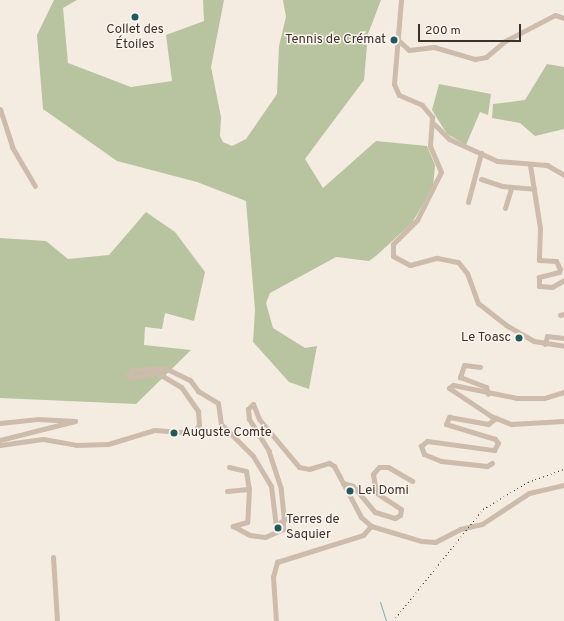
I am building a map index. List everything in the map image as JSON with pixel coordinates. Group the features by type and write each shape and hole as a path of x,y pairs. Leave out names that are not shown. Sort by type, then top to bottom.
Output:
{"street":[{"path":"401,0 397,39 396,92 426,108 434,124 449,139 497,161 556,168 564,175"},
{"path":"397,39 409,50 434,47 475,59 486,57 505,42 555,16 564,18"},
{"path":"0,109 12,147 35,186"},
{"path":"434,124 430,142 440,165 440,179 413,225 395,240 394,256 410,265 437,258 458,262 467,273 478,303 519,334 545,344 564,346"},
{"path":"468,202 482,153"},
{"path":"530,165 540,228 539,260 556,261 560,270 539,277 539,286 552,287 564,280"},
{"path":"481,179 510,188 534,189"},
{"path":"505,208 510,188"},
{"path":"545,344 547,336 564,338"},
{"path":"480,367 464,365 460,377 486,387 488,394"},
{"path":"0,445 43,439 76,445 104,444 154,430 193,433 199,425 198,412 181,387 158,373 131,378 128,376 132,370 165,368 190,380 198,391 218,403 221,424 259,463 274,494 275,522 279,525 283,523"},
{"path":"564,392 539,398 488,394 454,384 449,388 496,418 516,424 564,421"},
{"path":"229,467 246,472 249,489 248,522 233,526 250,535 265,537 283,529 280,482 269,451 249,419 249,406 256,405 259,419 299,467 309,469 330,463 369,526 421,541 435,542 460,529 482,524 529,493 564,485"},
{"path":"492,463 487,466 441,461 424,454 421,446 427,441 494,450 498,443 495,439 446,424 449,417 488,424 496,418"},
{"path":"0,424 37,419 75,420 0,440"},
{"path":"343,483 354,486 375,512 395,518 400,515 400,509 376,493 373,474 379,467 388,467 412,481"},
{"path":"227,490 249,489"},
{"path":"276,621 273,577 277,562 348,540 369,526"},
{"path":"53,558 57,621"}],"green space":[{"path":"54,0 77,0 63,8 68,63 131,87 172,81 166,35 204,21 203,0 224,0 211,67 221,117 220,136 223,142 232,146 246,139 277,94 279,46 286,17 283,0 381,0 368,34 364,80 305,159 323,188 376,141 427,146 435,165 433,187 412,223 369,261 336,257 270,293 266,303 273,328 305,348 317,346 309,389 289,382 253,342 255,310 246,201 197,182 117,161 43,109 37,35"},
{"path":"547,64 564,67 564,129 535,136 520,123 492,118 493,104 525,100"},
{"path":"439,84 491,94 488,115 480,112 466,145 447,134 432,110"},
{"path":"146,212 175,232 205,272 194,321 165,313 162,329 145,327 144,345 191,350 136,404 0,398 0,238 46,241 68,259 109,255"}],"waterway":[{"path":"380,602 386,621"}],"railway":[{"path":"393,621 483,509 528,482 564,469"}],"place":[{"name":"Collet des Étoiles","path":"135,17"},
{"name":"Tennis de Crémat","path":"394,40"},
{"name":"Le Toasc","path":"519,338"},
{"name":"Auguste Comte","path":"174,433"},
{"name":"Lei Domi","path":"350,491"},
{"name":"Terres de Saquier","path":"278,528"}]}
